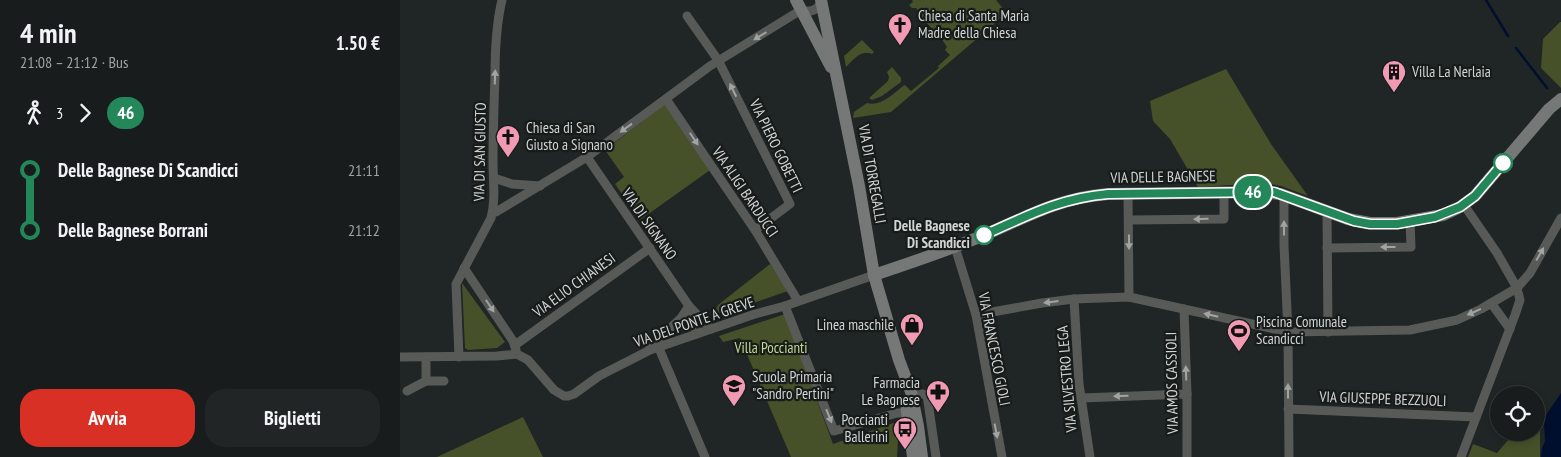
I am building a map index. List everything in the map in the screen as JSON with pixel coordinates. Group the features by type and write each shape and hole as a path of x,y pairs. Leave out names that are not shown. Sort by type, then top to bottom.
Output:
{"main road":[{"name":"VIA DI TORREGALLI","path":"822,0 859,186 874,275 899,360"},
{"name":"VIA DI TORREGALLI","path":"798,5 838,80"},
{"name":"VIA DELLE BAGNESE","path":"874,275 955,247 1058,203 1089,195 1274,192 1327,212 1370,224 1397,224 1443,215 1464,205 1475,196 1549,109 1561,99"},
{"path":"899,360 911,392 915,448"},
{"path":"899,360 915,448 922,457"}],"street":[{"name":"VIA DI SAN GIUSTO","path":"459,357 456,284 492,215 497,21 502,0"},
{"name":"VIA DI TORREGALLI","path":"798,5 807,12 819,7 822,0"},
{"path":"492,215 587,157 718,60 798,5"},
{"path":"687,16 718,60"},
{"name":"VIA PIERO GOBETTI","path":"718,60 790,204 755,230"},
{"name":"VIA ALIGI BARDUCCI","path":"666,99 755,230 798,301"},
{"name":"VIA DI SIGNANO","path":"587,157 689,306"},
{"path":"494,178 512,184 540,186"},
{"path":"1129,220 1224,219 1224,192"},
{"path":"1128,194 1129,297"},
{"path":"1284,195 1284,268 1288,332 1288,457"},
{"path":"1461,457 1519,305 1520,296 1497,253 1464,205"},
{"path":"1327,212 1328,332"},
{"path":"976,315 1074,299 1129,297 1288,332 1410,330 1457,320 1481,309 1517,288 1530,273 1561,218"},
{"path":"1327,248 1411,247 1410,221"},
{"name":"VIA FRANCESCO GIOLI","path":"955,247 976,315 1002,457"},
{"name":"VIA ELIO CHIANESI","path":"516,350 650,248"},
{"path":"400,357 459,357 516,350 514,341 464,268"},
{"name":"VIA DEL PONTE A GREVE","path":"516,350 528,360 554,390 564,396 571,396 599,376 658,346 785,306 874,275"},
{"name":"VIA SILVESTRO LEGA","path":"1074,299 1081,398 1090,457"},
{"path":"1491,302 1510,329"},
{"path":"689,306 711,329"},
{"path":"689,306 697,334"},
{"path":"643,352 681,318 689,306"},
{"path":"785,306 834,431 901,412 908,416"},
{"name":"VIA AMOS CASSIOLI","path":"1184,309 1187,457"},
{"path":"658,346 705,457"},
{"path":"426,357 426,381"},
{"path":"407,391 426,381 444,381"},
{"path":"911,392 927,395 936,457"},
{"path":"1081,398 1187,394"},
{"name":"VIA GIUSEPPE BEZZUOLI","path":"1288,409 1476,417"},
{"path":"915,448 934,439"}],"green space":[{"path":"912,0 996,0 1007,13 891,112 853,118 854,112 867,103 877,103 891,96 905,85 911,91 939,68 938,66 950,55 945,50 947,47 937,32 919,14 916,8 912,8 909,5 913,2"},
{"path":"1560,22 1561,88 1541,68 1543,39"},
{"path":"862,40 874,52 872,54 861,54 854,58 846,67 844,56"},
{"path":"892,67 901,78 901,82 882,96 872,100 869,98 888,81 887,72"},
{"path":"1226,69 1271,144 1308,196 1281,186 1264,183 1198,187 1170,139 1153,121 1150,101"},
{"path":"665,104 710,170 640,220 615,184 624,177 605,150"},
{"path":"770,264 788,291 722,314 716,313 718,305"},
{"path":"462,283 505,342 497,348 468,350 465,348"},
{"name":"Villa Poccianti","path":"785,314 833,444 899,421 897,457 791,457 740,338 723,342 719,336"},
{"path":"523,417 543,457 437,457"},
{"path":"1507,441 1540,441 1540,457 1468,457 1473,444 1497,453"}],"water":[{"path":"1561,393 1561,457 1541,457 1545,441 1546,415"}],"waterway":[{"path":"1486,0 1508,36"},
{"path":"1516,48 1547,88"}],"bus line":[{"name":"46","path":"984,235 1058,203 1089,195 1108,194 1274,192 1354,221 1370,224 1397,224 1443,215 1460,207 1475,196 1503,163"}],"place":[{"name":"Chiesa di Santa Maria Madre della Chiesa","path":"900,46"},
{"name":"Villa La Nerlaia","path":"1394,93"},
{"name":"Chiesa di San Giusto a Signano","path":"508,158"},
{"name":"Delle Bagnese Di Scandicci","path":"984,235"},
{"name":"Linea maschile","path":"912,346"},
{"name":"Piscina Comunale Scandicci","path":"1239,352"},
{"name":"Scuola Primaria \"Sandro Pertini\"","path":"734,407"},
{"name":"Farmacia Le Bagnese","path":"938,413"},
{"name":"Poccianti Ballerini","path":"905,450"}]}
